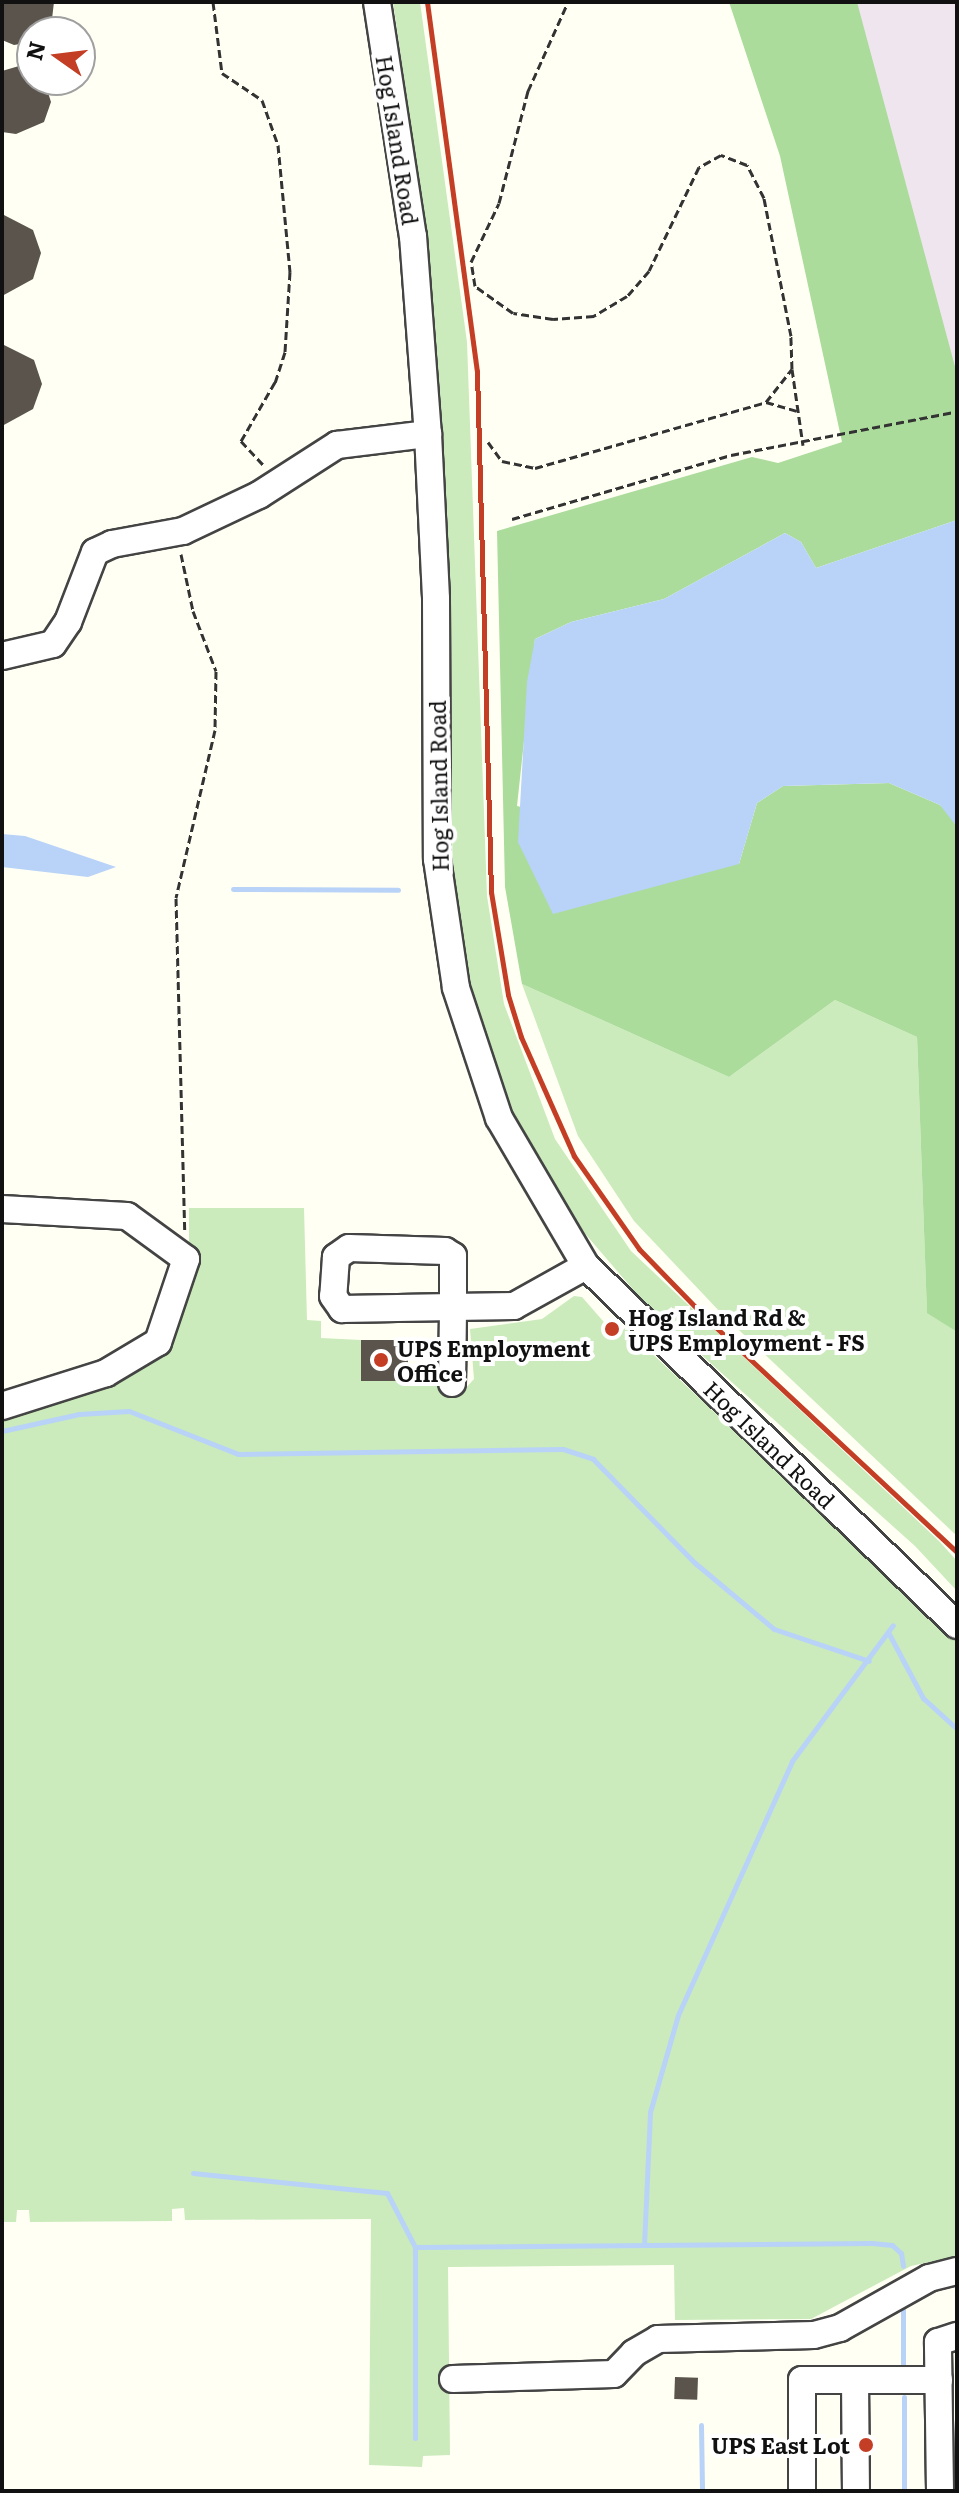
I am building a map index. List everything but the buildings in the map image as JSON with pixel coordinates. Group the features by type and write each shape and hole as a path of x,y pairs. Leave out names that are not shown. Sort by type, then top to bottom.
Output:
{"street":[{"name":"Hog Island Road","path":"377,2 413,236 428,434 436,599 437,859 456,988 499,1118 586,1266 957,1625"},
{"path":"2,656 53,644 68,622 95,552 112,544 177,533 277,483 337,445 428,434"},
{"path":"2,1209 127,1216 186,1259 158,1342 106,1373 2,1406"},
{"path":"452,1383 453,1307 453,1256 445,1251 349,1248 336,1257 333,1296 342,1309 453,1307 514,1306 586,1266"},
{"path":"453,2379 614,2374 658,2339 814,2335 840,2328 929,2278 957,2271"},
{"path":"940,2491 938,2342 957,2336"},
{"path":"802,2491 802,2380 939,2380"},
{"path":"855,2380 856,2491"}],"path":[{"path":"213,2 222,73 262,100 278,145 290,272 285,352 275,382 241,441 277,483"},
{"path":"568,2 528,91 499,203 471,262 475,286 513,313 553,319 594,316 627,296 649,271 699,167 721,155 747,165 764,198 791,336 792,369 803,445"},
{"path":"766,402 792,369"},
{"path":"488,442 502,461 535,468 766,402 798,412"},
{"path":"512,519 731,455 803,445 954,412"},
{"path":"177,533 193,611 216,671 215,730 176,898 186,1259"}],"shaded area":[{"path":"856,2 957,2 957,377"}],"green space":[{"path":"393,2 420,2 467,342 487,896 504,1004 555,1139 631,1251 939,1541 957,1561 957,1591 915,1546 649,1308 569,1215 501,1089 465,973 452,861 447,506 419,182"},
{"path":"729,2 857,2 957,374 957,520 816,568 801,542 785,533 664,599 571,622 535,639 517,806 739,864 757,803 783,786 889,783 940,805 955,819 957,1332 927,1313 917,1037 835,1000 729,1077 522,984 505,887 497,531 752,457 778,463 842,442 780,156"},
{"path":"522,984 729,1077 835,1000 917,1037 927,1312 957,1332 957,1536 722,1314 634,1221 578,1136"},
{"path":"189,1208 304,1208 307,1320 321,1321 321,1338 361,1340 362,1381 408,1380 408,1386 446,1384 452,1390 465,1389 474,1379 470,1329 542,1319 574,1296 582,1297 617,1337 625,1328 957,1641 957,2256 911,2266 811,2319 675,2320 674,2265 448,2267 450,2455 423,2456 422,2467 369,2465 371,2219 185,2220 184,2208 172,2209 172,2221 30,2222 29,2210 17,2210 16,2222 2,2222 2,1415 130,1371 189,1280"}],"water":[{"path":"957,520 957,827 940,805 889,783 783,786 757,803 739,864 553,914 518,842 527,682 535,639 571,622 664,599 785,533 801,542 816,568"},
{"path":"2,834 25,836 116,867 88,877 2,867"}],"waterway":[{"path":"233,889 398,890"},
{"path":"2,1431 79,1414 129,1411 238,1454 563,1449 593,1459 695,1563 774,1629 869,1661"},
{"path":"644,2245 650,2112 678,2015 792,1761 893,1625"},
{"path":"888,1632 923,1698 957,1729"},
{"path":"193,2173 387,2193 415,2247 415,2438"},
{"path":"415,2247 872,2243 892,2245 901,2253 903,2266"},
{"path":"903,2310 903,2364"},
{"path":"904,2397 904,2491"},
{"path":"701,2425 702,2491"}],"railway":[{"path":"427,2 477,371 491,892 508,995 521,1037 574,1156 639,1249 708,1320 957,1552"}],"place":[{"name":"Hog Island Rd & UPS Employment - FS","path":"612,1329"},
{"name":"UPS Employment Office","path":"381,1360"},
{"name":"UPS East Lot","path":"866,2445"}]}
